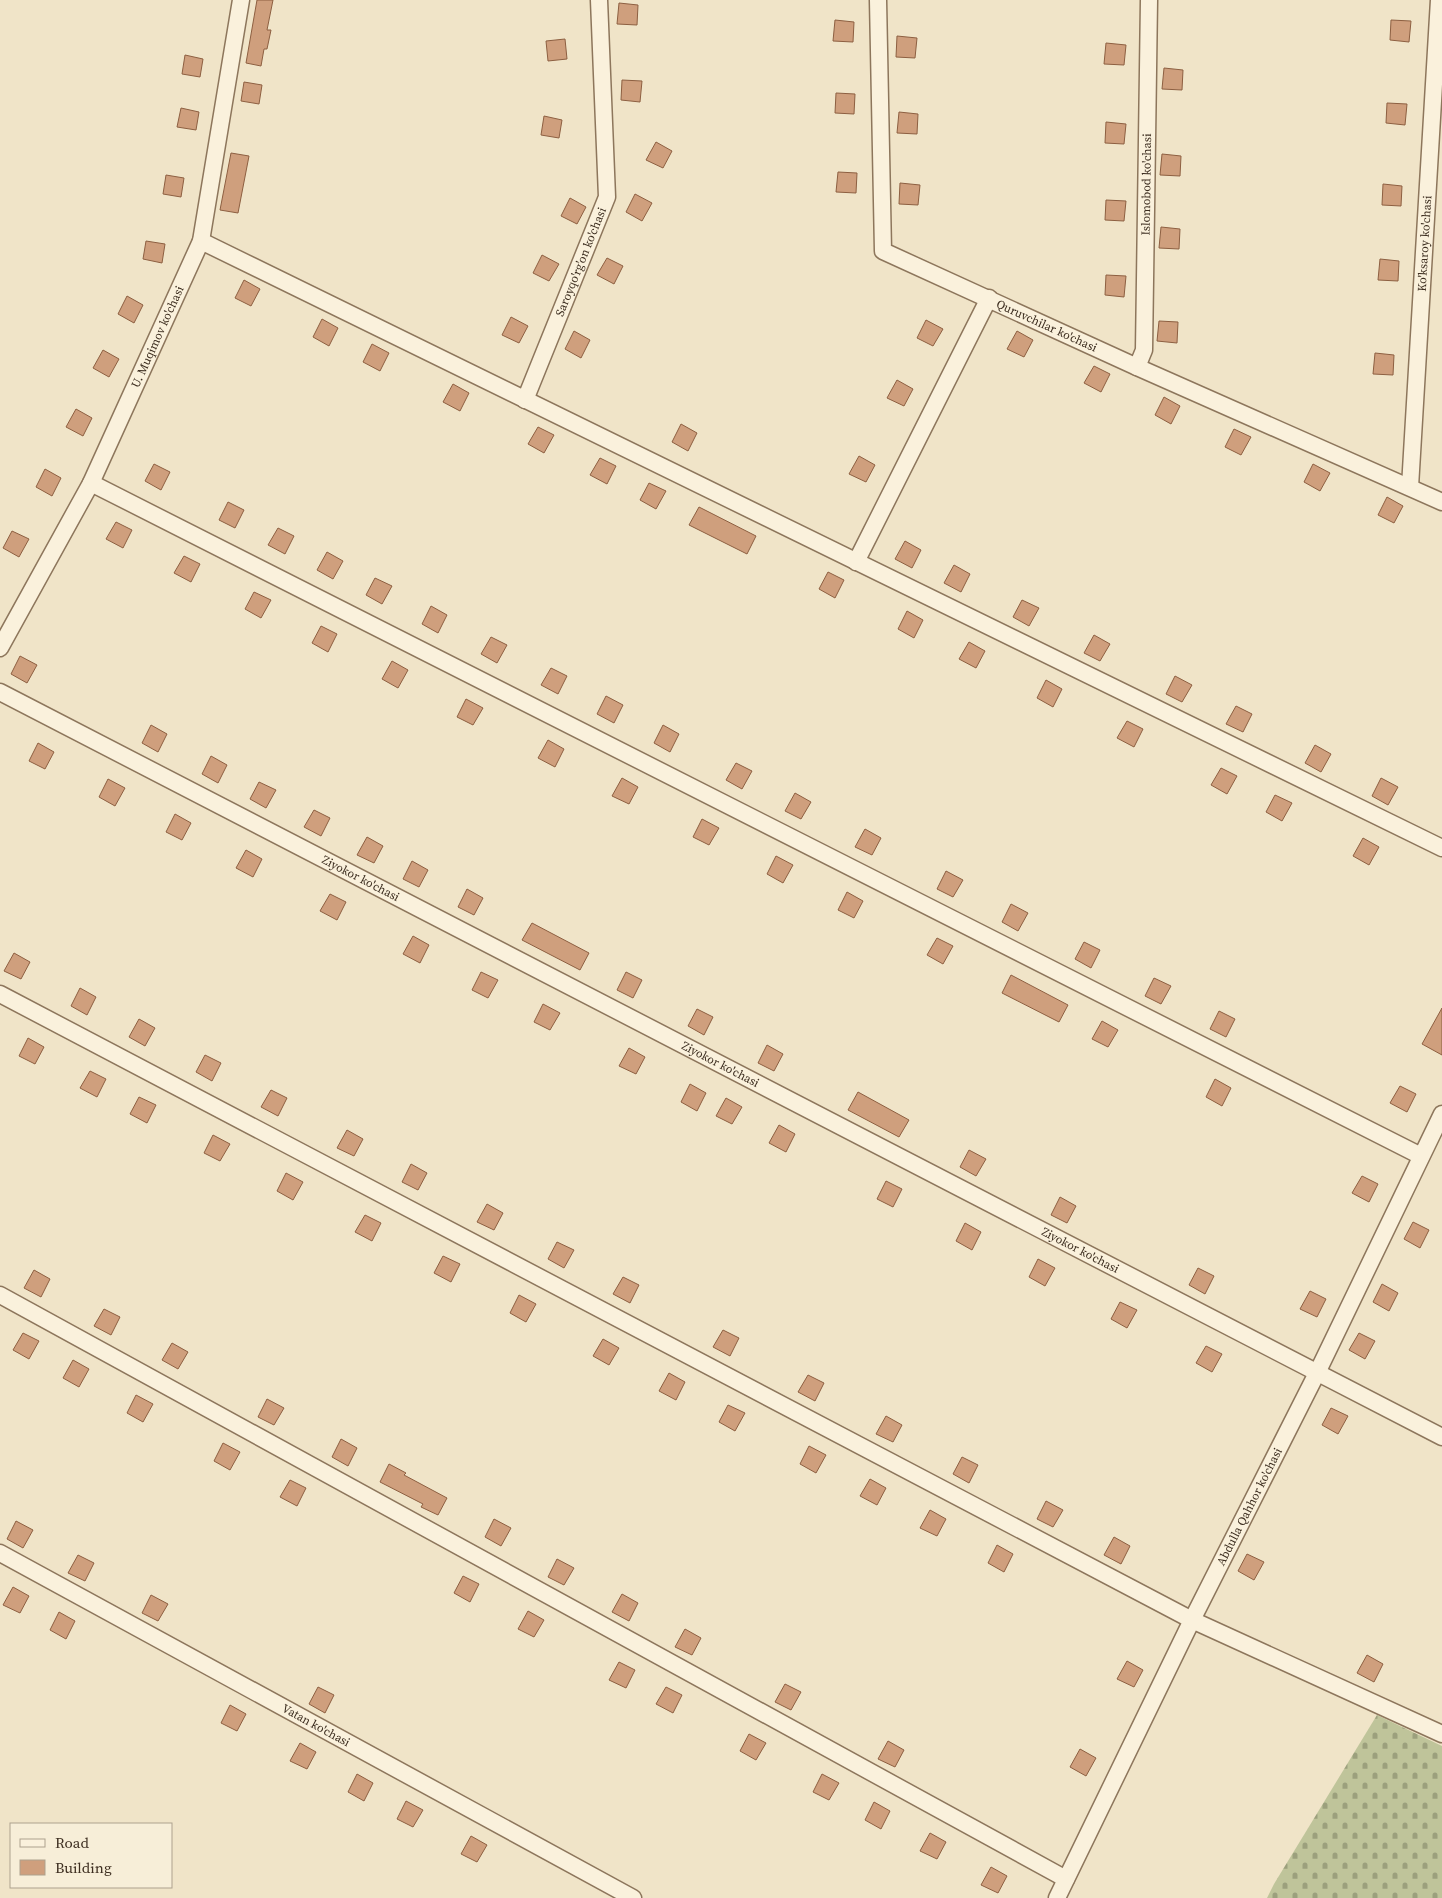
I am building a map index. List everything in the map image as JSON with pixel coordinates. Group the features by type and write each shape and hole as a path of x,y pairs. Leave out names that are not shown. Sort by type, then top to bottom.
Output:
{"street":[{"name":"U. Muqimov ko'chasi","path":"0,648 91,483 201,240 241,0"},
{"name":"Saroyqo'rg'on ko'chasi","path":"525,400 607,197 599,0"},
{"name":"Quruvchilar ko'chasi","path":"878,0 882,251 989,298 1137,367 1442,502"},
{"name":"Islomobod ko'chasi","path":"1137,367 1144,350 1149,0"},
{"name":"Ko'ksaroy ko'chasi","path":"1410,487 1439,0"},
{"path":"201,240 1442,848"},
{"path":"856,562 989,298"},
{"path":"91,483 1422,1156"},
{"name":"Ziyokor ko'chasi","path":"0,692 1318,1371 1442,1437"},
{"path":"0,994 1192,1620 1442,1734"},
{"name":"Abdulla Qahhor ko'chasi","path":"1057,1898 1192,1620 1318,1371 1442,1114"},
{"path":"0,1296 1066,1879"},
{"name":"Vatan ko'chasi","path":"0,1553 633,1898"}],"green space":[{"path":"1377,1715 1442,1746 1442,1898 1267,1898 1274,1884"}],"building":[{"path":"257,0 273,0 267,30 271,30 267,49 264,49 261,66 246,63"},
{"path":"619,3 638,5 637,25 617,24"},
{"path":"835,20 854,22 853,42 833,41"},
{"path":"1391,20 1411,21 1409,42 1390,40"},
{"path":"897,36 917,38 915,58 896,57"},
{"path":"565,39 567,59 548,61 546,41"},
{"path":"1106,43 1126,45 1124,65 1104,64"},
{"path":"185,55 203,59 200,77 182,74"},
{"path":"1164,68 1183,70 1182,90 1162,89"},
{"path":"622,80 642,81 640,102 621,100"},
{"path":"244,82 262,85 259,104 241,101"},
{"path":"836,93 855,94 854,114 835,113"},
{"path":"1387,103 1407,104 1405,125 1386,123"},
{"path":"181,108 199,112 196,130 177,127"},
{"path":"899,112 918,114 917,134 897,133"},
{"path":"544,116 562,120 559,138 541,135"},
{"path":"1106,122 1126,124 1124,144 1105,143"},
{"path":"656,142 672,151 663,168 646,160"},
{"path":"231,153 249,156 238,213 220,210"},
{"path":"1162,154 1181,156 1180,176 1160,175"},
{"path":"838,172 857,173 856,193 836,192"},
{"path":"166,175 184,178 181,197 163,194"},
{"path":"900,183 920,185 918,205 899,204"},
{"path":"1383,184 1402,186 1401,206 1382,205"},
{"path":"635,194 652,203 642,221 626,212"},
{"path":"570,198 586,207 577,224 561,216"},
{"path":"1106,200 1126,201 1124,221 1105,220"},
{"path":"1161,227 1180,229 1179,249 1159,248"},
{"path":"146,241 165,244 162,263 143,259"},
{"path":"542,255 559,264 549,281 533,273"},
{"path":"607,258 623,266 614,284 597,275"},
{"path":"1380,259 1399,261 1398,281 1378,280"},
{"path":"1106,275 1126,276 1124,297 1105,295"},
{"path":"244,280 260,289 251,306 235,298"},
{"path":"127,296 143,305 134,323 118,314"},
{"path":"511,317 528,326 519,343 502,335"},
{"path":"322,319 338,328 329,346 313,337"},
{"path":"926,320 943,329 933,346 917,338"},
{"path":"1159,321 1178,322 1177,343 1157,341"},
{"path":"574,331 590,340 581,358 565,349"},
{"path":"1017,331 1033,340 1024,357 1007,349"},
{"path":"372,344 389,353 380,371 363,362"},
{"path":"103,350 119,359 109,377 93,368"},
{"path":"1375,353 1394,355 1393,375 1373,374"},
{"path":"1094,366 1110,374 1101,392 1084,383"},
{"path":"897,380 913,389 904,406 887,398"},
{"path":"453,384 469,393 460,411 443,402"},
{"path":"1164,397 1180,406 1171,424 1155,415"},
{"path":"76,409 92,418 83,436 66,427"},
{"path":"681,424 697,433 688,451 672,442"},
{"path":"538,427 554,435 544,453 528,444"},
{"path":"1234,429 1251,437 1241,455 1225,447"},
{"path":"859,456 875,465 866,482 849,474"},
{"path":"600,458 616,466 607,484 590,475"},
{"path":"154,464 170,472 161,490 145,481"},
{"path":"1313,464 1330,473 1320,491 1304,482"},
{"path":"45,469 61,478 52,496 36,487"},
{"path":"649,483 666,491 656,509 640,500"},
{"path":"1387,497 1403,506 1394,523 1378,515"},
{"path":"228,502 244,510 235,528 219,520"},
{"path":"699,507 756,536 747,554 689,525"},
{"path":"116,522 132,530 123,548 106,539"},
{"path":"278,528 294,536 285,554 268,545"},
{"path":"12,531 29,539 19,557 3,548"},
{"path":"905,541 921,550 912,568 895,559"},
{"path":"327,552 343,561 333,579 317,570"},
{"path":"184,556 200,564 191,582 174,573"},
{"path":"954,565 970,574 961,592 944,583"},
{"path":"828,572 844,580 835,598 819,589"},
{"path":"375,578 392,586 382,604 366,595"},
{"path":"254,592 271,600 261,618 245,609"},
{"path":"1022,600 1039,608 1029,626 1013,617"},
{"path":"431,606 447,615 438,633 422,624"},
{"path":"907,611 923,620 914,638 898,629"},
{"path":"321,626 337,634 328,652 312,643"},
{"path":"1094,635 1110,644 1100,661 1084,653"},
{"path":"491,637 507,645 497,663 481,654"},
{"path":"969,642 985,651 976,668 959,659"},
{"path":"20,656 37,665 27,683 11,674"},
{"path":"392,661 408,670 398,688 382,679"},
{"path":"551,668 567,676 558,694 541,685"},
{"path":"1175,676 1192,685 1182,702 1166,694"},
{"path":"1046,680 1062,689 1053,707 1037,698"},
{"path":"606,696 623,705 614,723 597,714"},
{"path":"466,699 483,708 473,725 457,717"},
{"path":"1236,706 1252,714 1243,732 1226,724"},
{"path":"1127,721 1143,729 1134,747 1117,738"},
{"path":"151,725 167,734 158,752 142,743"},
{"path":"663,725 679,734 670,752 654,743"},
{"path":"548,740 564,749 555,767 538,758"},
{"path":"38,743 54,752 45,769 29,761"},
{"path":"1315,745 1331,754 1321,772 1305,763"},
{"path":"211,756 227,765 218,783 202,774"},
{"path":"736,763 752,771 742,789 726,780"},
{"path":"1221,768 1237,776 1227,794 1211,785"},
{"path":"622,778 638,787 629,804 612,796"},
{"path":"1381,778 1398,787 1388,805 1372,796"},
{"path":"108,779 125,788 115,806 99,797"},
{"path":"259,782 276,790 266,808 250,799"},
{"path":"795,793 811,802 801,819 785,811"},
{"path":"1275,795 1292,803 1282,821 1266,812"},
{"path":"314,810 330,818 321,836 304,827"},
{"path":"175,814 191,823 182,840 166,832"},
{"path":"702,819 719,828 709,845 693,837"},
{"path":"865,829 881,838 872,855 855,847"},
{"path":"367,837 383,846 374,863 357,855"},
{"path":"1363,838 1379,847 1369,865 1353,856"},
{"path":"246,850 262,859 253,877 236,868"},
{"path":"776,856 793,865 783,883 767,874"},
{"path":"412,861 428,870 419,887 403,879"},
{"path":"946,871 963,880 953,897 937,889"},
{"path":"467,889 483,898 474,915 458,907"},
{"path":"847,892 863,901 854,918 838,910"},
{"path":"330,894 346,902 337,920 320,911"},
{"path":"1011,904 1028,913 1018,931 1002,922"},
{"path":"532,923 589,953 580,970 522,940"},
{"path":"413,936 429,945 420,963 403,954"},
{"path":"937,938 953,946 943,964 927,955"},
{"path":"1084,942 1100,950 1091,968 1075,959"},
{"path":"14,953 30,962 21,979 4,971"},
{"path":"481,972 498,980 488,998 472,990"},
{"path":"626,972 642,980 633,998 617,990"},
{"path":"1011,975 1068,1005 1059,1022 1002,993"},
{"path":"1154,978 1171,986 1161,1004 1145,996"},
{"path":"80,988 96,997 87,1015 71,1006"},
{"path":"543,1004 560,1013 550,1030 534,1022"},
{"path":"1442,1008 1442,1055 1422,1044"},
{"path":"697,1009 713,1017 704,1035 688,1026"},
{"path":"1219,1011 1235,1019 1226,1037 1210,1029"},
{"path":"139,1019 155,1028 145,1046 129,1037"},
{"path":"1102,1021 1118,1030 1108,1047 1092,1039"},
{"path":"28,1038 44,1047 35,1064 19,1056"},
{"path":"767,1045 783,1054 774,1071 758,1063"},
{"path":"629,1048 645,1057 636,1074 619,1066"},
{"path":"205,1055 221,1063 212,1081 196,1072"},
{"path":"90,1071 106,1079 97,1097 80,1088"},
{"path":"1215,1079 1231,1088 1222,1106 1206,1097"},
{"path":"690,1084 706,1093 697,1111 681,1102"},
{"path":"1400,1086 1416,1094 1407,1112 1390,1103"},
{"path":"271,1090 287,1098 278,1116 261,1107"},
{"path":"858,1092 909,1120 899,1137 848,1110"},
{"path":"139,1097 156,1105 147,1123 130,1114"},
{"path":"726,1098 742,1107 732,1124 716,1116"},
{"path":"779,1125 795,1134 786,1152 769,1143"},
{"path":"347,1130 363,1139 354,1156 337,1148"},
{"path":"213,1135 230,1144 220,1161 204,1153"},
{"path":"969,1150 986,1159 976,1176 960,1167"},
{"path":"411,1164 427,1173 418,1190 402,1182"},
{"path":"286,1173 303,1182 293,1200 277,1191"},
{"path":"1362,1176 1378,1184 1369,1202 1352,1193"},
{"path":"886,1181 902,1189 893,1207 877,1199"},
{"path":"1060,1197 1076,1206 1067,1223 1051,1215"},
{"path":"487,1204 503,1213 494,1230 477,1222"},
{"path":"365,1215 381,1223 372,1241 355,1232"},
{"path":"1413,1222 1429,1230 1420,1248 1404,1239"},
{"path":"965,1223 981,1232 972,1250 956,1241"},
{"path":"557,1242 574,1250 564,1268 548,1259"},
{"path":"443,1256 460,1264 451,1282 434,1273"},
{"path":"1038,1259 1055,1268 1045,1286 1029,1277"},
{"path":"1198,1268 1214,1276 1205,1294 1189,1285"},
{"path":"34,1270 50,1279 41,1297 24,1288"},
{"path":"623,1277 639,1285 630,1303 613,1294"},
{"path":"1382,1284 1398,1293 1389,1311 1373,1302"},
{"path":"1310,1291 1326,1299 1317,1317 1300,1309"},
{"path":"519,1295 536,1304 526,1322 510,1313"},
{"path":"1120,1302 1137,1310 1127,1328 1111,1319"},
{"path":"104,1309 120,1317 111,1335 94,1326"},
{"path":"723,1330 739,1338 730,1356 713,1347"},
{"path":"23,1333 39,1341 29,1359 13,1350"},
{"path":"1359,1333 1375,1341 1365,1359 1349,1350"},
{"path":"603,1339 619,1348 609,1365 593,1356"},
{"path":"172,1343 188,1352 178,1369 162,1360"},
{"path":"1206,1346 1222,1354 1212,1372 1196,1363"},
{"path":"73,1360 89,1369 79,1387 63,1378"},
{"path":"669,1373 685,1382 676,1400 659,1391"},
{"path":"808,1375 824,1383 815,1401 798,1392"},
{"path":"136,1395 153,1404 143,1422 127,1413"},
{"path":"267,1399 284,1408 274,1425 258,1417"},
{"path":"728,1405 745,1413 735,1431 719,1422"},
{"path":"1331,1408 1348,1416 1338,1434 1322,1425"},
{"path":"886,1416 902,1425 893,1442 876,1434"},
{"path":"341,1439 357,1448 348,1466 332,1457"},
{"path":"223,1443 240,1452 230,1470 214,1461"},
{"path":"809,1446 826,1455 816,1473 800,1464"},
{"path":"962,1457 978,1465 969,1483 953,1474"},
{"path":"389,1464 406,1473 404,1475 447,1498 438,1515 421,1507 423,1504 380,1482"},
{"path":"870,1479 886,1488 877,1505 860,1496"},
{"path":"290,1480 306,1488 297,1506 280,1497"},
{"path":"1046,1501 1063,1510 1053,1527 1037,1519"},
{"path":"930,1510 946,1519 937,1536 920,1528"},
{"path":"494,1519 511,1528 501,1546 485,1537"},
{"path":"16,1521 33,1530 23,1548 7,1539"},
{"path":"1114,1537 1130,1546 1121,1564 1104,1555"},
{"path":"997,1545 1013,1554 1004,1572 988,1563"},
{"path":"1247,1554 1264,1562 1254,1580 1238,1571"},
{"path":"78,1555 94,1563 85,1581 68,1573"},
{"path":"557,1559 574,1568 564,1585 548,1577"},
{"path":"463,1576 479,1584 470,1602 454,1593"},
{"path":"13,1587 29,1596 20,1613 3,1605"},
{"path":"622,1594 638,1603 629,1621 612,1612"},
{"path":"151,1595 168,1604 158,1621 142,1613"},
{"path":"528,1611 544,1620 534,1637 518,1629"},
{"path":"59,1612 75,1621 66,1639 50,1630"},
{"path":"685,1629 701,1638 692,1655 675,1647"},
{"path":"1367,1655 1383,1664 1374,1682 1357,1673"},
{"path":"1127,1661 1143,1670 1134,1687 1117,1679"},
{"path":"619,1662 635,1670 626,1688 609,1680"},
{"path":"785,1684 801,1692 791,1710 775,1702"},
{"path":"318,1687 334,1695 325,1713 309,1704"},
{"path":"666,1687 682,1695 673,1713 656,1704"},
{"path":"230,1705 246,1714 237,1731 221,1723"},
{"path":"749,1734 766,1743 756,1760 740,1751"},
{"path":"888,1741 904,1750 895,1767 878,1759"},
{"path":"300,1743 316,1752 307,1769 290,1761"},
{"path":"1080,1749 1096,1758 1086,1776 1070,1767"},
{"path":"357,1774 373,1783 364,1801 348,1792"},
{"path":"822,1774 839,1783 829,1800 813,1792"},
{"path":"406,1801 423,1810 413,1827 397,1819"},
{"path":"874,1802 890,1811 881,1829 865,1820"},
{"path":"930,1833 946,1842 937,1859 920,1851"},
{"path":"471,1836 487,1845 477,1862 461,1854"},
{"path":"991,1867 1007,1876 998,1893 981,1885"}]}
